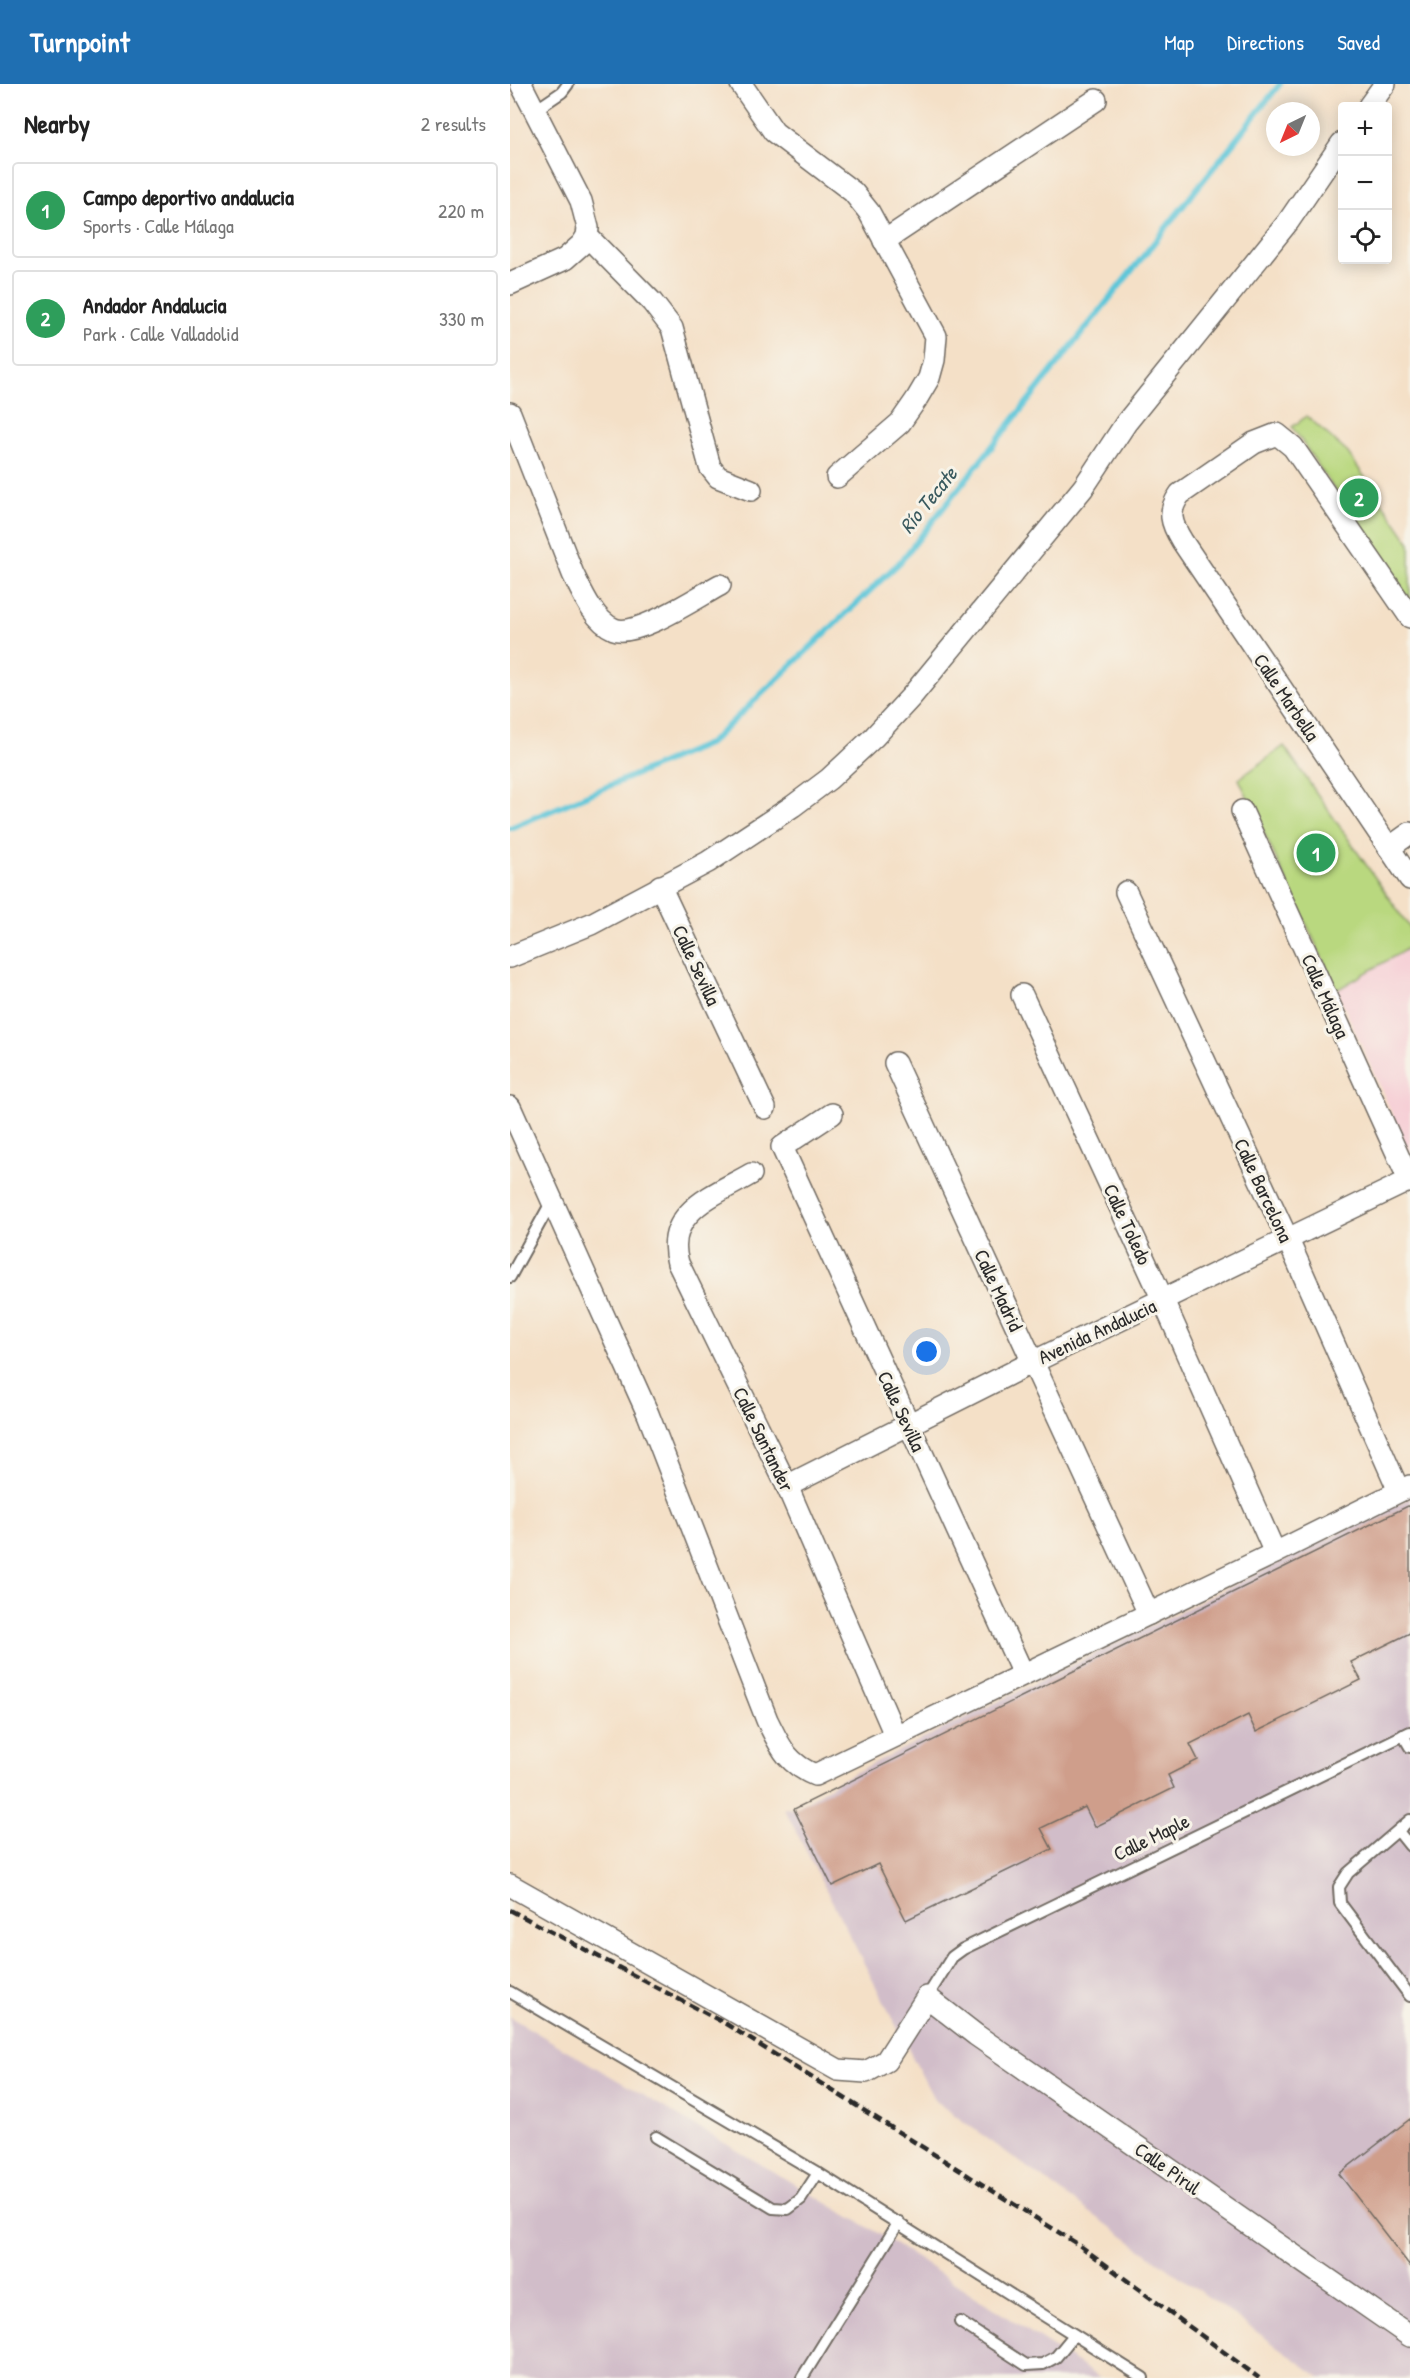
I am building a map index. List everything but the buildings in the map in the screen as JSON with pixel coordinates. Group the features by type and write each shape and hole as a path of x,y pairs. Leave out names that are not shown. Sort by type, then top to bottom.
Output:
{"street":[{"path":"510,284 564,259 582,244 587,236 587,219 581,201 521,84"},
{"path":"741,84 774,132 853,192 869,212 936,336 934,360 929,378 900,423 837,477"},
{"path":"1372,102 1385,84"},
{"path":"884,240 1096,100"},
{"path":"510,957 591,924 708,862 794,807 829,779 874,737 911,697 1083,488 1126,423 1288,222 1338,149"},
{"path":"587,236 652,302 672,328 710,466 718,477 751,490"},
{"path":"510,413 573,574 581,591 601,620 615,630 629,630 648,624 720,585"},
{"name":"Calle Marbella","path":"1410,617 1293,447 1277,434 1254,443 1180,494 1172,506 1176,530 1182,541 1410,879"},
{"name":"Calle Málaga","path":"1242,811 1410,1181"},
{"path":"1389,848 1410,833"},
{"name":"Calle Sevilla","path":"660,886 765,1108"},
{"name":"Calle Barcelona","path":"1125,892 1404,1488"},
{"name":"Calle Toledo","path":"1022,995 1163,1300 1275,1553"},
{"name":"Calle Madrid","path":"895,1064 1149,1614"},
{"path":"510,1107 648,1414 684,1501 730,1627 779,1744 789,1759 800,1768 815,1774 1275,1553 1404,1488"},
{"name":"Calle Sevilla","path":"832,1114 782,1147 1023,1674"},
{"name":"Calle Santander","path":"751,1174 695,1207 686,1215 675,1236 675,1252 787,1486 895,1735"},
{"name":"Avenida Andalucia","path":"787,1486 1033,1362 1410,1181"},
{"path":"510,1885 838,2070 866,2072 886,2061 927,1997"},
{"name":"Calle Pirul","path":"927,1997 976,2035 1410,2336"}],"lane":[{"path":"534,111 562,92 568,84"},
{"path":"510,1277 552,1201"},
{"path":"1406,1733 1410,1747"},
{"name":"Calle Maple","path":"927,1997 952,1958 963,1949 1406,1733"},
{"path":"1410,1820 1348,1873 1339,1887 1340,1903 1410,1996"},
{"path":"1398,1831 1410,1846"},
{"path":"510,1992 818,2173 1074,2334 1129,2374 1143,2378"},
{"path":"656,2137 773,2208 788,2209 801,2199 818,2173"},
{"path":"802,2378 898,2222"},
{"path":"960,2322 1026,2365 1043,2364 1056,2357 1074,2334"}],"shaded area":[{"path":"1410,947 1410,1152 1409,1152 1337,990"},
{"path":"1410,1498 1410,2378 1321,2378 935,2101 784,1808 794,1809 840,1780"},
{"path":"510,2017 881,2235 1100,2378 510,2378"}],"green space":[{"path":"1307,416 1348,453 1410,543 1410,601 1292,427"},
{"path":"1284,746 1410,928 1410,947 1337,990 1239,779"}],"waterway":[{"name":"Río Tecate","path":"510,828 710,743 901,561 1280,84"}],"railway":[{"path":"510,1910 726,2024 1079,2245 1259,2378"}],"place":[{"name":"Andador Andalucia","path":"1359,498"},
{"name":"Campo deportivo andalucia","path":"1316,853"}]}
